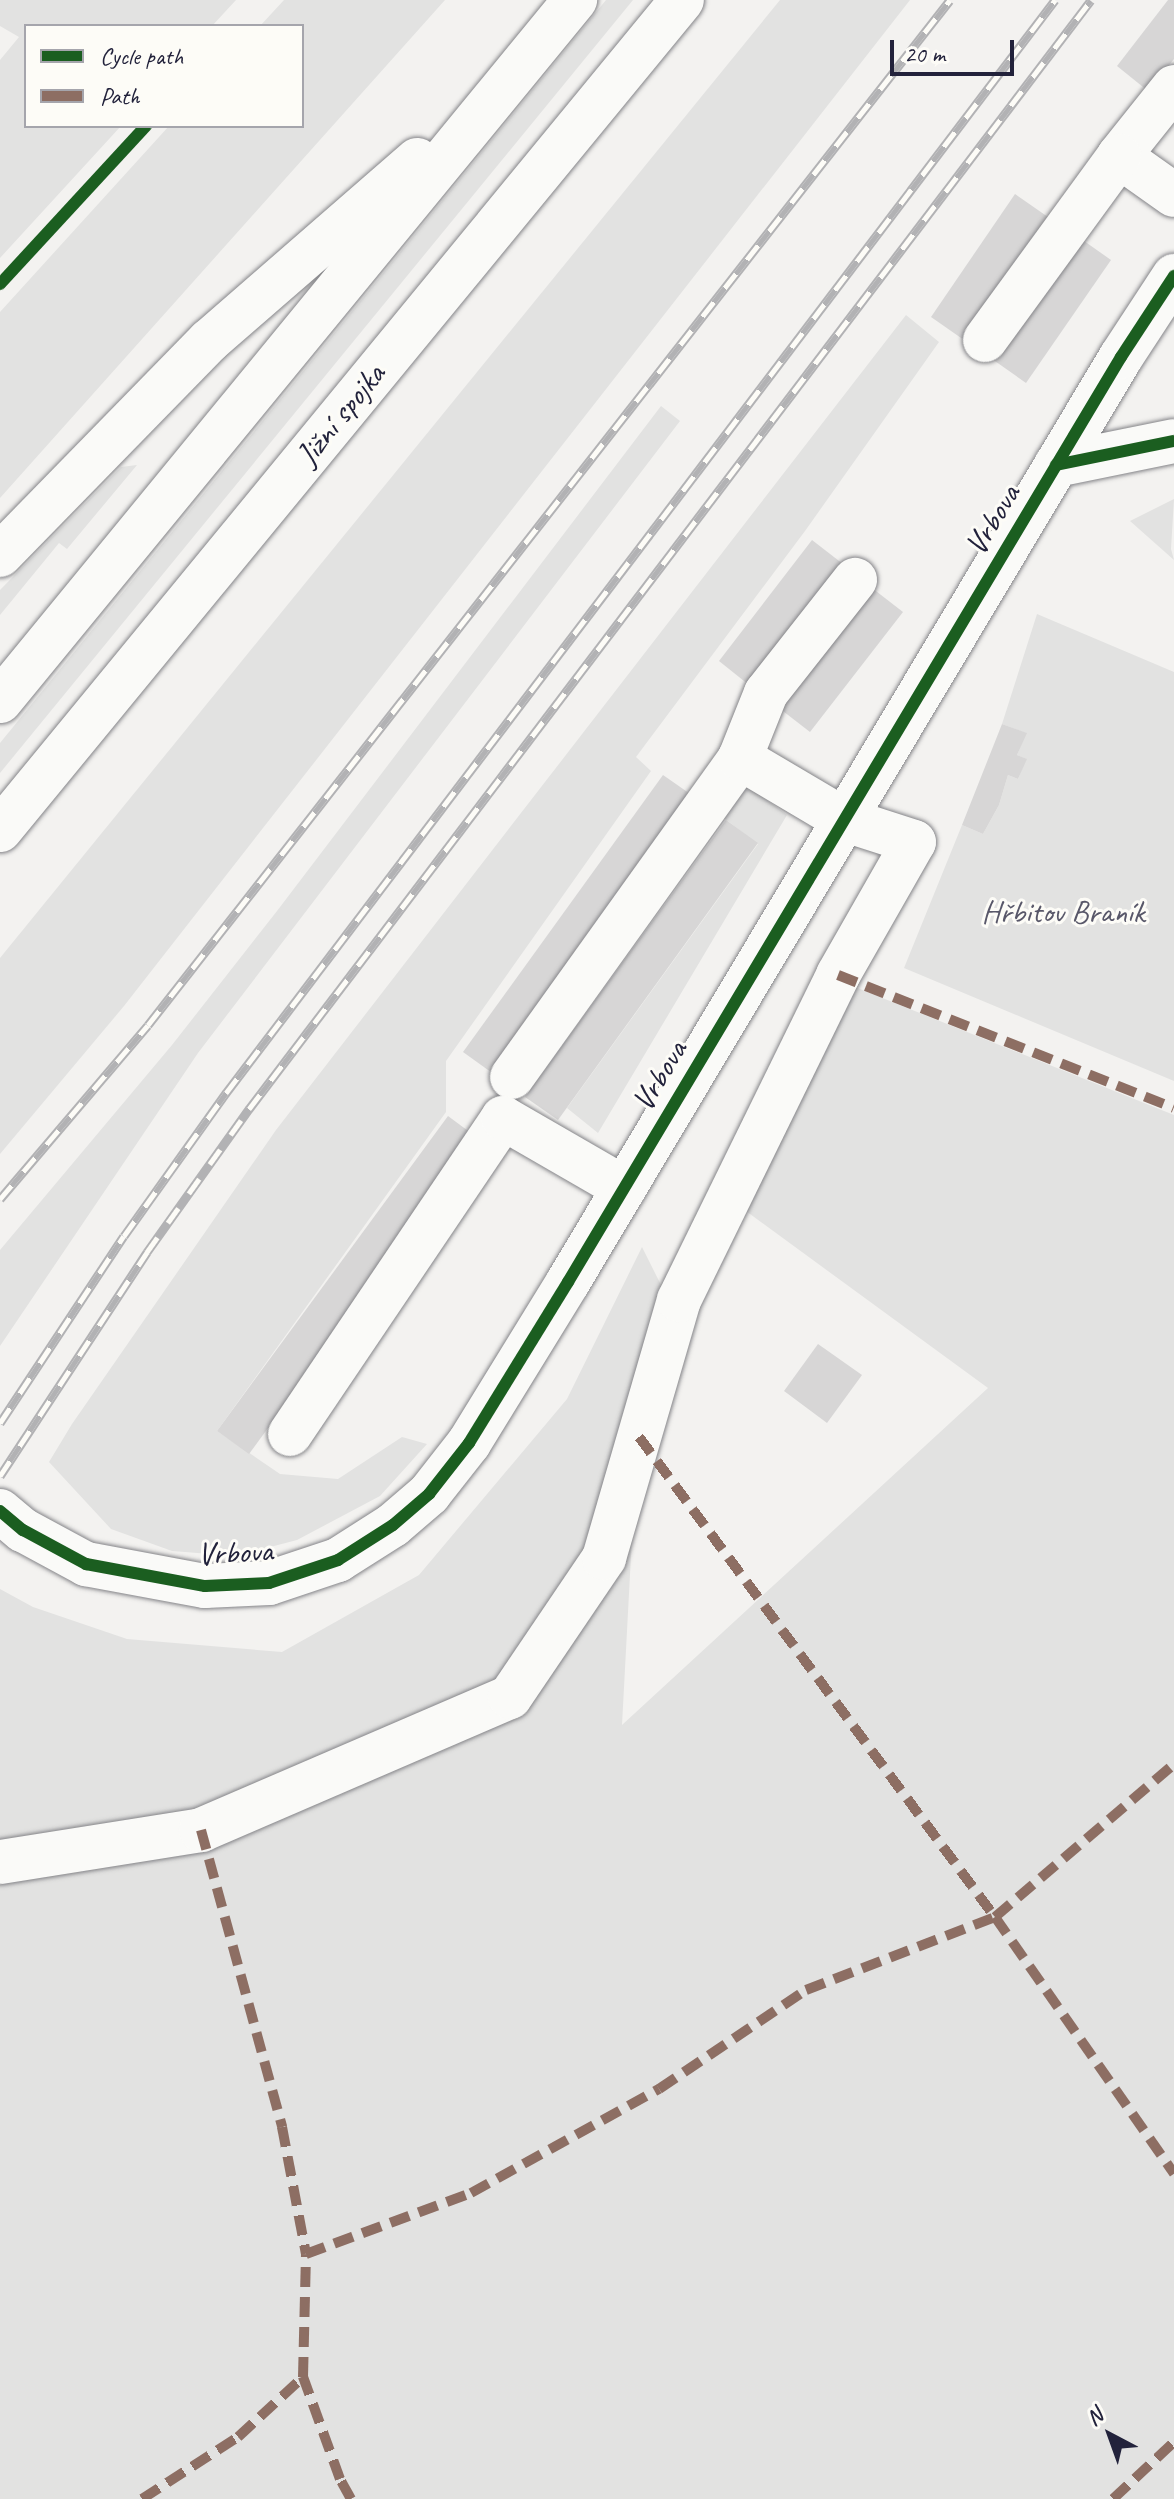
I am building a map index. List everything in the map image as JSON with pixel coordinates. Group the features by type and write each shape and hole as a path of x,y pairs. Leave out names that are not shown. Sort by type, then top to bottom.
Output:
{"main road":[{"path":"0,701 575,0"},
{"name":"Jižní spojka","path":"0,830 682,0"},
{"path":"0,555 209,341 512,77"},
{"path":"985,340 1119,156 1174,87"},
{"path":"1119,156 1174,195"},
{"name":"Vrbova","path":"0,1511 23,1530 86,1564 205,1586 269,1583 338,1560 393,1525 429,1494 469,1443 1056,465 1174,276"},
{"path":"1056,465 1174,441"},
{"path":"512,1077 740,758 766,693 855,580"},
{"path":"0,1862 201,1830 510,1697 604,1558 679,1300 838,975 914,842 843,819 740,758"},
{"path":"290,1434 503,1118 624,1188"}],"green space":[{"path":"0,0 236,0 214,24 24,24 24,128 119,128 0,258 0,60 19,37 0,26"},
{"path":"284,0 445,0 0,498 0,312 167,128 304,128 304,24 262,24"},
{"path":"606,0 633,0 0,773 0,743"},
{"path":"780,0 910,0 124,1006 0,1154 0,958"},
{"path":"906,315 939,342 805,531 636,757 651,771 446,1061 446,1112 217,1431 280,1474 338,1479 402,1437 427,1444 380,1496 297,1540 236,1556 172,1551 111,1529 49,1462 72,1424 276,1130"},
{"path":"661,406 680,421 198,1053 0,1346 0,1250 172,1045 277,911"},
{"path":"137,465 67,549 59,543 0,615 0,590 121,467"},
{"path":"1174,499 1171,549 1174,560 1130,521"},
{"name":"Hřbitov Braník","path":"1037,614 1174,672 1174,1081 904,968 962,825 983,834 999,805 1008,775 1018,779 1026,759 1017,755 1026,733 1002,724"},
{"path":"752,789 787,815 598,1133 567,1108 758,844 721,816 742,791"},
{"path":"855,987 1174,1115 1174,2499 0,2499 0,1589 33,1607 127,1639 282,1652 419,1575 567,1399 642,1247 685,1333 632,1537 622,1725 988,1388 739,1206"}],"building":[{"path":"1168,0 1174,0 1174,59 1148,91 1117,66"},
{"path":"1015,194 1048,217 964,340 931,317"},
{"path":"1077,236 1111,260 1026,383 992,359"},
{"path":"812,540 843,564 749,685 719,661"},
{"path":"872,588 903,612 810,732 779,708"},
{"path":"1002,724 1027,733 1017,755 1027,759 1018,779 1008,775 999,805 983,834 962,825"},
{"path":"663,775 696,798 495,1075 463,1052"},
{"path":"726,820 758,843 558,1120 525,1097"},
{"path":"448,1116 479,1139 249,1454 217,1431"},
{"path":"818,1344 862,1375 827,1423 784,1391"}],"railway":[{"path":"0,1199 148,1025 950,0"},
{"path":"0,1423 124,1236 226,1093 1055,0"},
{"path":"0,1476 147,1252 249,1109 1091,0"}],"marked path":[{"path":"838,975 1174,1108"},
{"path":"639,1437 995,1917 1174,1764"},
{"path":"201,1830 282,2127 306,2254"},
{"path":"351,2499 340,2479 303,2377 306,2254 471,2193 659,2089 806,1990 995,1917 1174,2174"},
{"path":"142,2499 238,2437 303,2377"},
{"path":"1113,2499 1174,2442"}],"cycle path":[{"path":"0,284 144,128"},
{"path":"0,1511 23,1530 86,1564 205,1586 269,1583 338,1560 393,1525 429,1494 469,1443 568,1282 1121,357 1174,276"},
{"path":"1056,465 1174,441"}]}
